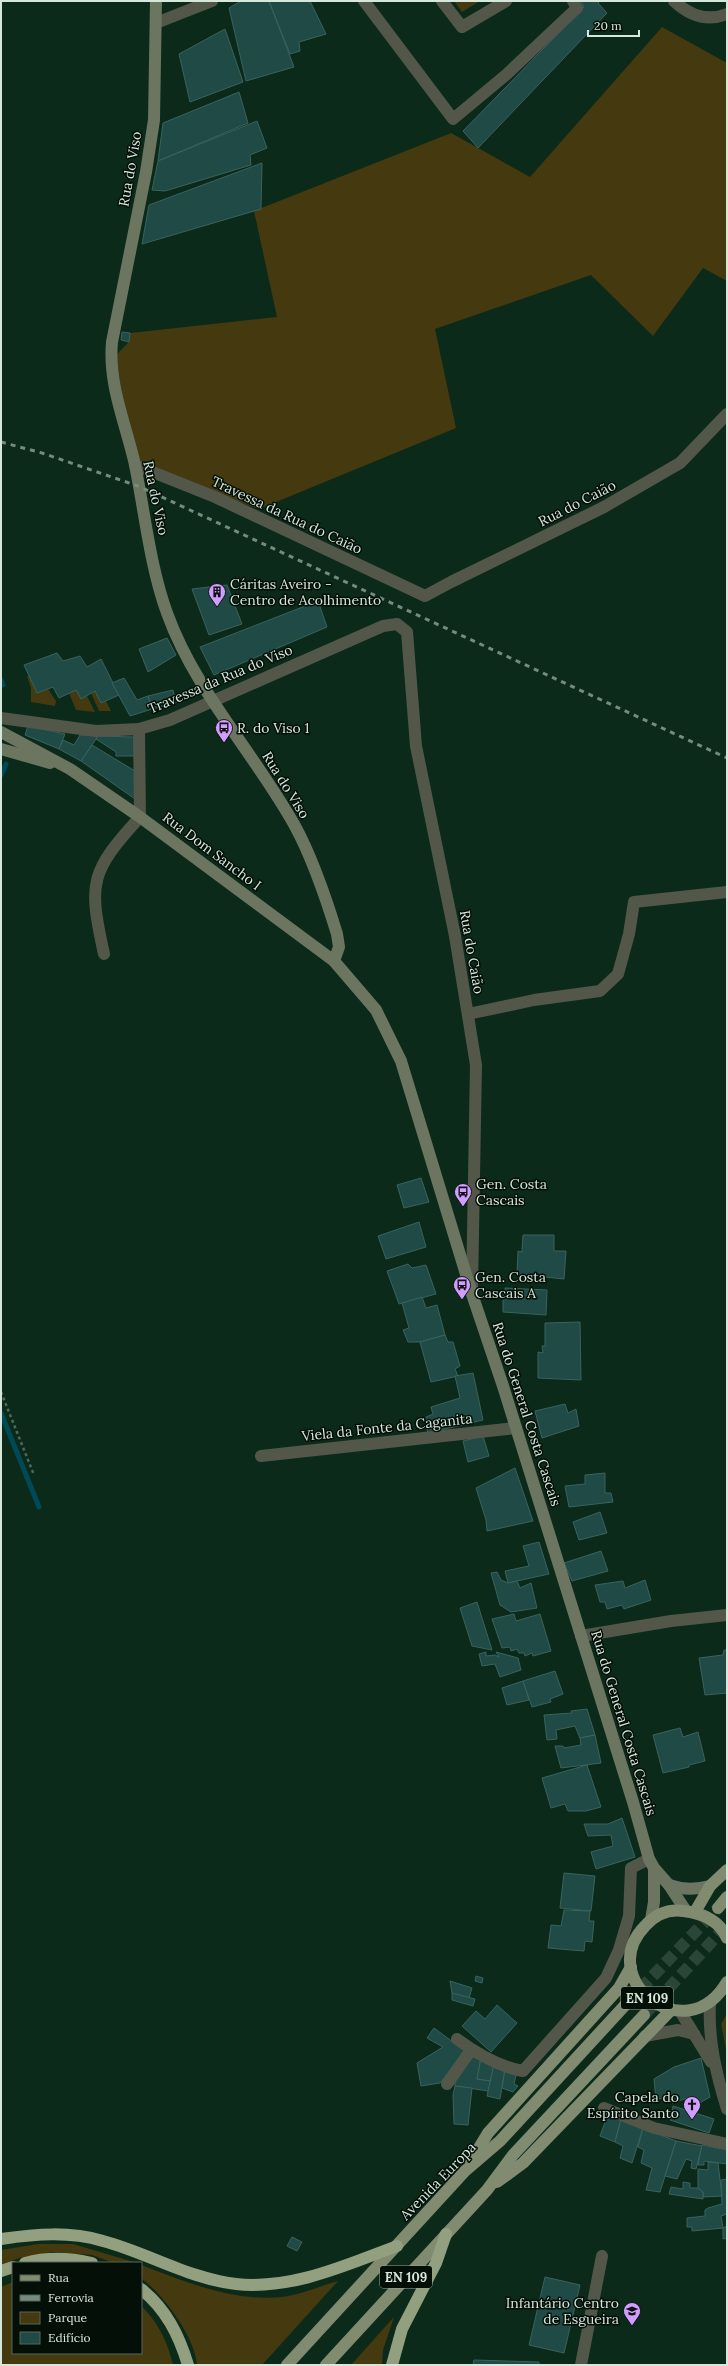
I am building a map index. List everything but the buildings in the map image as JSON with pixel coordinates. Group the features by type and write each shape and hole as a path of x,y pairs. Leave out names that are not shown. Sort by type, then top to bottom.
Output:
{"highway":[{"path":"1,2239 58,2233 78,2235 120,2246 214,2280 256,2285 298,2280 397,2246"},
{"path":"392,2365 402,2329 436,2263 446,2234"},
{"path":"29,2262 40,2259 62,2259 84,2262"},
{"path":"1,2271 12,2267"},
{"path":"142,2290 156,2302 171,2323 182,2343 188,2365"}],"main road":[{"name":"Rua do Viso","path":"156,1 154,120 110,361 113,384 135,465 159,584 168,614 211,700 286,811 302,841 337,934 339,947 334,961"},
{"name":"Rua Dom Sancho I","path":"1,732 70,769 140,817 334,961"},
{"name":"Rua Dom Sancho I","path":"1,749 70,769"},
{"name":"Rua do General Costa Cascais","path":"334,961 376,1010 401,1061 472,1294 516,1428 652,1864 654,1902 650,1920"},
{"name":"Rua do General Costa Cascais","path":"652,1864 690,1912"},
{"path":"727,1870 710,1886 690,1912 703,1914 716,1924 727,1938"},
{"path":"669,1885 696,1890 710,1886"},
{"path":"718,1908 727,1898"},
{"name":"EN 109","path":"690,1912 675,1910 662,1913 650,1920 638,1933 632,1949 631,1967 635,1982 644,1995 656,2005 675,2011 690,2010 710,2002 721,1993 727,1982"},
{"path":"465,2171 488,2133 619,1988 631,1967"},
{"name":"Avenida Europa","path":"287,2365 465,2171 500,2141 628,2002"},
{"path":"487,2190 523,2163 645,2036 675,2011"},
{"name":"EN 109","path":"326,2365 487,2190 513,2155 644,2015"}],"street":[{"path":"156,23 212,1"},
{"path":"364,1 454,119 507,74 577,8 573,1"},
{"path":"442,1 462,27 506,1"},
{"path":"674,1 687,13 716,19 727,14"},
{"name":"Rua do Caião","path":"425,596 604,507 680,464 727,414"},
{"name":"Travessa da Rua do Caião","path":"135,465 215,497 425,596"},
{"name":"Rua do Caião","path":"397,624 407,632 416,746 456,936 476,1065 472,1294"},
{"name":"Travessa da Rua do Viso","path":"1,718 96,731 139,729 170,720 211,700 383,626 397,624"},
{"path":"104,954 96,919 94,900 96,880 103,861 140,817 139,729"},
{"path":"468,1014 534,1000 600,991 618,974 629,934 634,902 727,892"},
{"name":"Viela da Fonte da Caganita","path":"261,1456 516,1428"},
{"path":"581,1636 670,1621 727,1615"},
{"path":"458,2039 471,2050 514,2070 523,2071 606,1978 619,1950 629,1916 631,1868 652,1864"},
{"path":"710,2002 709,2029 714,2068 727,2109"},
{"path":"675,2011 694,2034 714,2068"},
{"path":"645,2036 678,2030 694,2034"},
{"path":"447,2084 471,2050"},
{"path":"604,2108 654,2128 727,2144"},
{"path":"580,2365 602,2256"}],"path":[{"path":"1,1392 34,1475"}],"green space":[{"path":"454,1 480,1 462,12"},
{"path":"662,27 727,63 727,281 703,268 653,336 591,275 435,329 456,428 259,509 135,465 110,361 129,342 130,333 277,317 254,211 451,133 530,177"},
{"path":"27,676 29,676 37,693 48,689 56,701 55,706 31,702 31,688"},
{"path":"76,690 81,699 87,696 95,712 76,710 69,693"},
{"path":"95,691 101,703 106,701 111,711 99,711 91,693"},
{"path":"727,2014 727,2054 721,2024"},
{"path":"38,2244 73,2244 134,2262 111,2262 92,2255 53,2252 19,2258 1,2265 1,2250"},
{"path":"142,2265 192,2284 228,2294 264,2298 289,2296 338,2281 262,2365 197,2365 195,2354 184,2329 168,2305 150,2285 142,2279"},
{"path":"12,2282 12,2354 142,2354 142,2307 152,2318 162,2333 173,2365 1,2365 1,2287"},
{"path":"394,2317 383,2350 382,2365 351,2365"}],"waterway":[{"path":"1,680 3,685"},
{"path":"1,775 6,764"},
{"path":"1,1413 39,1507"}],"tunnel":[{"path":"628,2002 718,1908"},
{"path":"644,2015 727,1925"}],"railway":[{"path":"1,442 42,453 138,486 727,758"}],"place":[{"name":"Cáritas Aveiro - Centro de Acolhimento","path":"217,607"},
{"name":"R. do Viso 1","path":"224,743"},
{"name":"Gen. Costa Cascais","path":"463,1207"},
{"name":"Gen. Costa Cascais A","path":"462,1300"},
{"name":"Capela do Espírito Santo","path":"692,2120"},
{"name":"Infantário Centro de Esgueira","path":"632,2326"}]}
